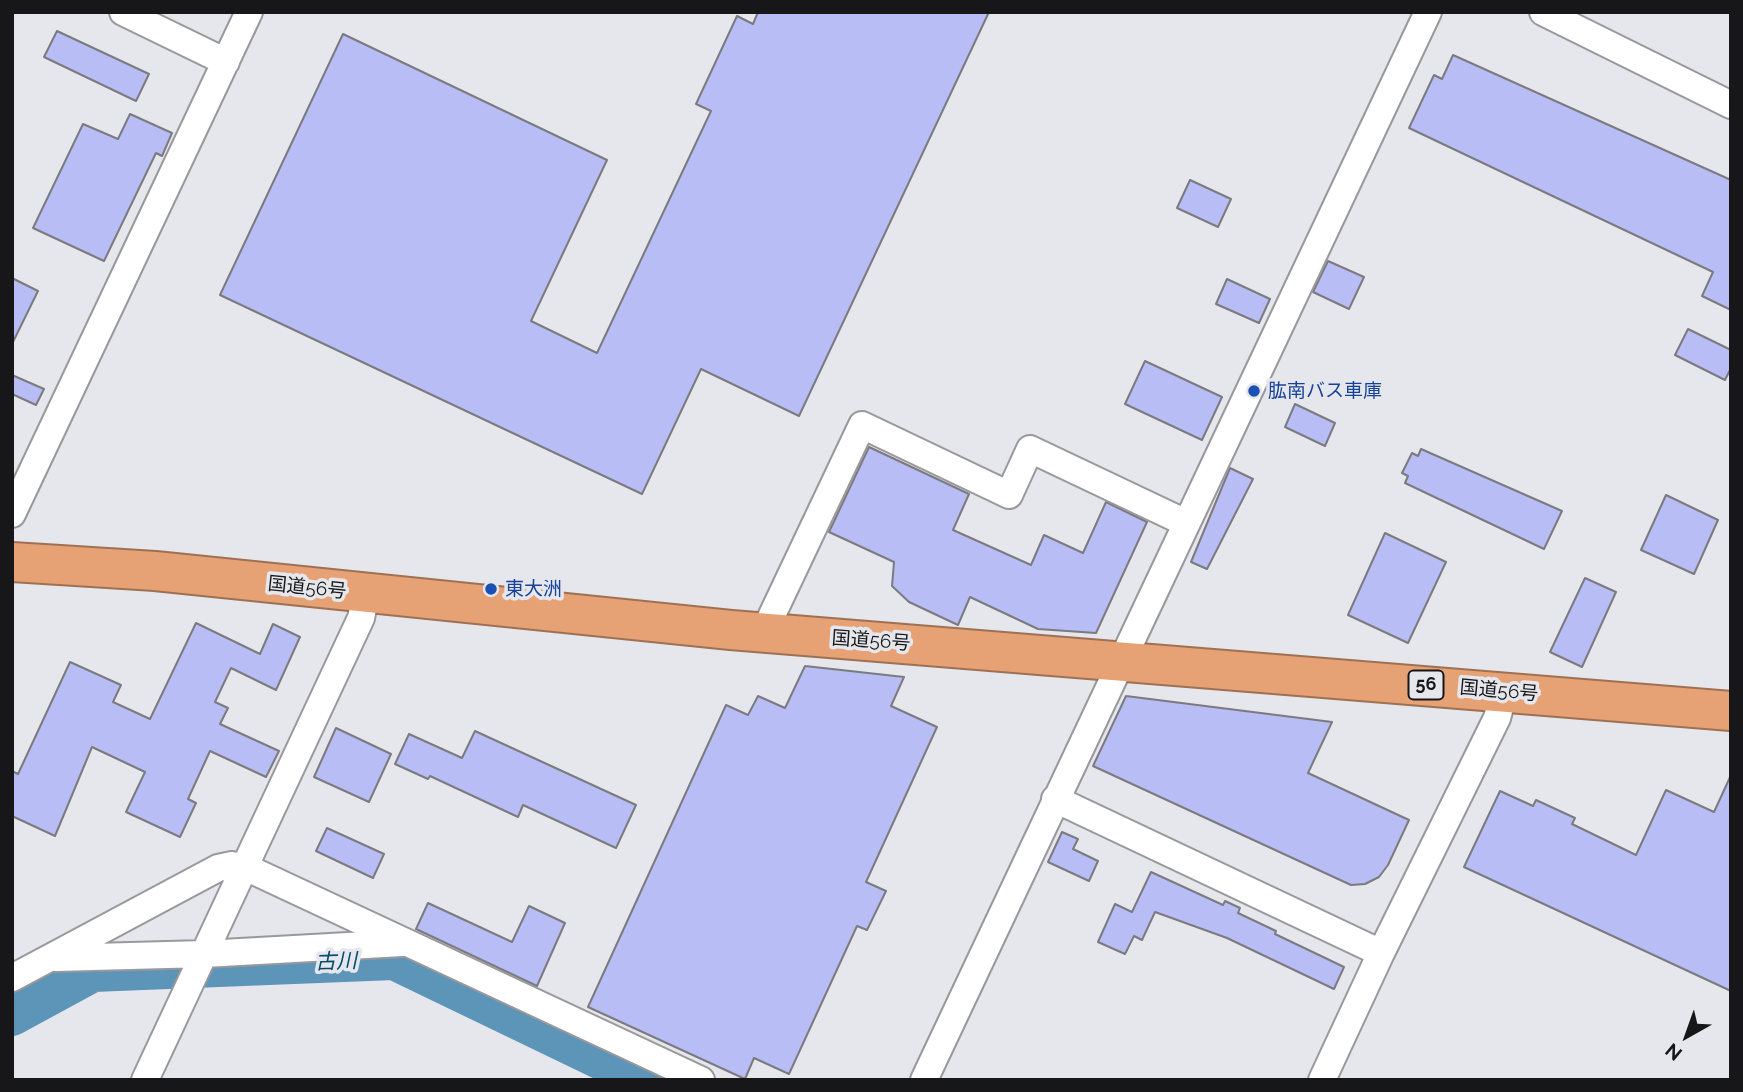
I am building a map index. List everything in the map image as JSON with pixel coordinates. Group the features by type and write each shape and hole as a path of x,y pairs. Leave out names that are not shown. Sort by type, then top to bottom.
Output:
{"highway":[{"name":"国道56号","path":"12,562 155,571 764,632 1731,710"}],"street":[{"path":"122,12 226,62"},
{"path":"12,514 249,12"},
{"path":"924,1080 1428,12"},
{"path":"1543,12 1731,106"},
{"path":"764,632 862,425 1009,495 1030,449 1186,523"},
{"path":"145,1080 361,618 366,594"},
{"path":"1322,1080 1381,953 1497,718 1504,692"},
{"path":"1055,799 1381,953"},
{"path":"12,978 218,868 232,865 244,867 701,1080"},
{"path":"51,958 204,954 407,943"}],"building":[{"path":"758,12 989,12 799,416 701,369 642,494 220,295 343,34 607,160 531,321 597,353 711,111 696,104 737,16 753,24"},
{"path":"57,31 149,74 136,101 44,57"},
{"path":"1453,55 1731,180 1731,310 1702,296 1713,272 1409,128 1434,75 1442,79"},
{"path":"130,114 172,133 162,156 156,153 104,261 33,228 83,124 118,139"},
{"path":"1190,180 1231,199 1218,227 1177,208"},
{"path":"1328,261 1364,277 1349,309 1313,292"},
{"path":"12,278 38,291 12,344"},
{"path":"1227,279 1270,299 1259,323 1216,304"},
{"path":"1688,329 1731,350 1731,368 1725,380 1675,355"},
{"path":"1145,361 1222,397 1202,440 1125,404"},
{"path":"12,375 44,389 36,405 12,394"},
{"path":"1295,404 1335,423 1325,446 1285,427"},
{"path":"869,447 969,494 953,530 1031,565 1044,535 1083,553 1106,502 1147,522 1096,633 1038,629 970,597 958,625 909,602 892,586 894,562 829,532"},
{"path":"1421,449 1562,511 1544,549 1405,483 1408,476 1402,473 1412,453 1418,456"},
{"path":"1230,468 1253,479 1207,569 1191,562"},
{"path":"1666,495 1718,520 1694,574 1641,550"},
{"path":"1385,533 1446,562 1408,643 1348,615"},
{"path":"1585,578 1616,592 1582,667 1550,652"},
{"path":"196,623 260,654 273,624 300,637 276,690 231,668 215,702 228,708 220,724 279,751 266,777 210,751 188,799 196,803 180,837 126,812 145,772 92,747 55,836 12,816 12,771 18,774 70,662 121,685 113,702 150,719"},
{"path":"805,666 904,677 891,706 937,727 866,882 886,891 867,930 857,926 789,1074 754,1058 745,1079 588,1007 726,705 748,715 758,696 785,708"},
{"path":"1126,696 1332,722 1308,773 1409,820 1388,865 1379,877 1365,884 1351,885 1093,766"},
{"path":"336,728 391,754 369,802 314,777"},
{"path":"475,731 636,805 616,848 523,805 518,817 430,776 428,779 395,764 409,734 462,758"},
{"path":"1731,775 1731,991 1464,867 1500,791 1533,806 1536,800 1575,818 1572,824 1636,855 1666,790 1714,812"},
{"path":"327,828 384,854 373,878 316,851"},
{"path":"1062,832 1078,839 1073,849 1098,861 1089,881 1048,862"},
{"path":"1151,872 1223,905 1225,901 1240,908 1238,913 1276,931 1275,934 1344,967 1334,989 1227,938 1155,912 1142,940 1134,936 1125,954 1098,942 1115,904 1132,912"},
{"path":"428,903 512,942 529,906 565,923 537,986 416,929"}],"waterway":[{"name":"古川","path":"12,1016 93,972 394,960 643,1080"}],"place":[{"name":"肱南バス車庫","path":"1254,391"},
{"name":"東大洲","path":"491,589"}]}
